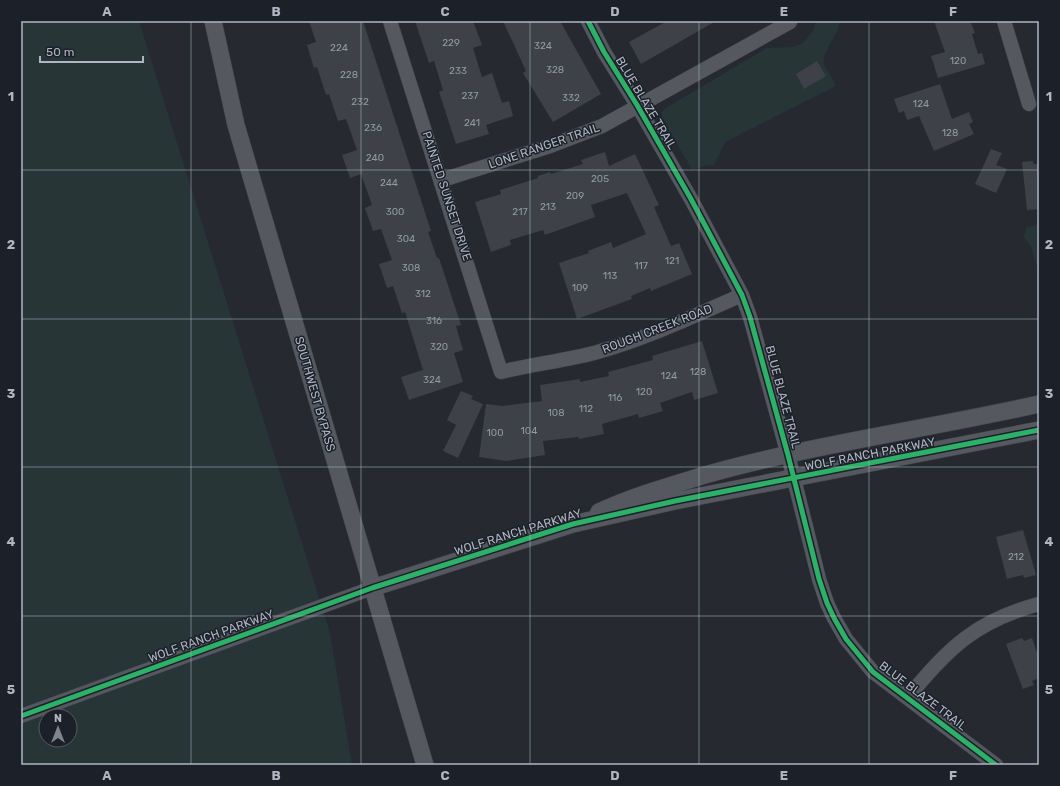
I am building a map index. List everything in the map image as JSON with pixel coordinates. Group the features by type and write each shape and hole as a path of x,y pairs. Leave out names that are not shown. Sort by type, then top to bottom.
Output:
{"street":[{"name":"SOUTHWEST BYPASS","path":"214,21 236,125 425,765"},
{"name":"PAINTED SUNSET DRIVE","path":"390,21 442,180 501,372"},
{"name":"BLUE BLAZE TRAIL","path":"588,21 604,52 637,105 691,199 742,295 750,317 788,454 819,579 834,618 846,639 873,672 996,765"},
{"path":"1004,21 1029,104"},
{"name":"LONE RANGER TRAIL","path":"442,180 550,146 602,126 637,105 789,22"},
{"name":"ROUGH CREEK ROAD","path":"501,372 521,366 592,354 619,346 742,295"},
{"name":"WOLF RANCH PARKWAY","path":"573,524 624,500 725,470 788,454 1039,404"},
{"name":"WOLF RANCH PARKWAY","path":"21,716 372,588 573,524 675,501 1039,430"},
{"path":"908,697 940,659 970,634 993,620 1017,610 1039,604"}],"shaded area":[{"path":"21,21 139,21 330,633 352,765 21,765"},
{"path":"816,21 840,21 837,32 827,49 824,60 825,67 836,86 725,142 714,165 692,170 662,117 662,112 664,109 767,48 793,47 803,43 813,31"},
{"path":"1039,225 1039,267 1037,267 1031,247 1024,237 1026,227"}],"building":[{"path":"309,21 363,21 431,231 428,232 437,258 439,258 461,325 456,326 463,350 454,353 463,382 409,400 401,377 423,370 405,312 402,313 393,286 387,288 379,264 392,260 381,229 373,231 365,208 372,205 361,174 350,178 342,155 357,150 346,119 338,121 329,94 326,95 317,67 314,68 307,45 316,42"},
{"path":"415,21 473,21 482,45 473,48 482,77 492,73 502,103 509,101 513,116 486,125 489,134 456,144 439,92 443,90 434,61 429,63"},
{"path":"503,21 560,21 601,94 553,122 523,73 526,71"},
{"path":"667,21 716,21 641,64 629,42"},
{"path":"934,21 969,21 975,33 972,34 978,54 982,53 985,64 938,78 931,56 945,52"},
{"path":"817,61 826,76 804,89 796,74"},
{"path":"940,84 952,119 969,112 973,122 969,124 974,134 934,151 919,116 907,120 904,111 899,113 894,99"},
{"path":"991,149 1002,153 996,165 1007,169 996,193 975,184"},
{"path":"605,152 609,166 635,154 659,205 654,207 671,246 679,243 692,274 651,291 650,288 631,296 632,299 577,319 559,263 589,253 588,251 611,242 613,248 646,234 627,193 591,205 595,217 545,235 543,230 510,240 511,245 491,252 475,202 501,194 500,190 538,178 538,176 550,172 551,174 583,164 581,160"},
{"path":"1033,161 1033,164 1039,164 1039,209 1027,210 1022,162"},
{"path":"702,341 718,393 694,400 692,392 660,403 663,411 639,418 638,414 602,424 604,434 579,439 578,437 543,441 545,455 506,461 479,457 486,404 502,406 542,401 540,385 580,379 580,382 609,376 608,372 653,360 652,356"},
{"path":"461,391 473,396 471,399 483,404 458,458 443,451 456,425 447,420"},
{"path":"1023,530 1036,575 1024,578 1023,575 1007,579 996,537"},
{"path":"1022,638 1024,641 1032,638 1039,658 1039,678 1032,681 1034,685 1023,689 1006,644"}],"cycle path":[{"path":"588,21 604,52 637,105 691,199 742,295 750,317 788,455 819,579 834,618 846,639 873,672 996,765"},
{"path":"21,716 372,588 573,524 675,501 1039,430"}]}
